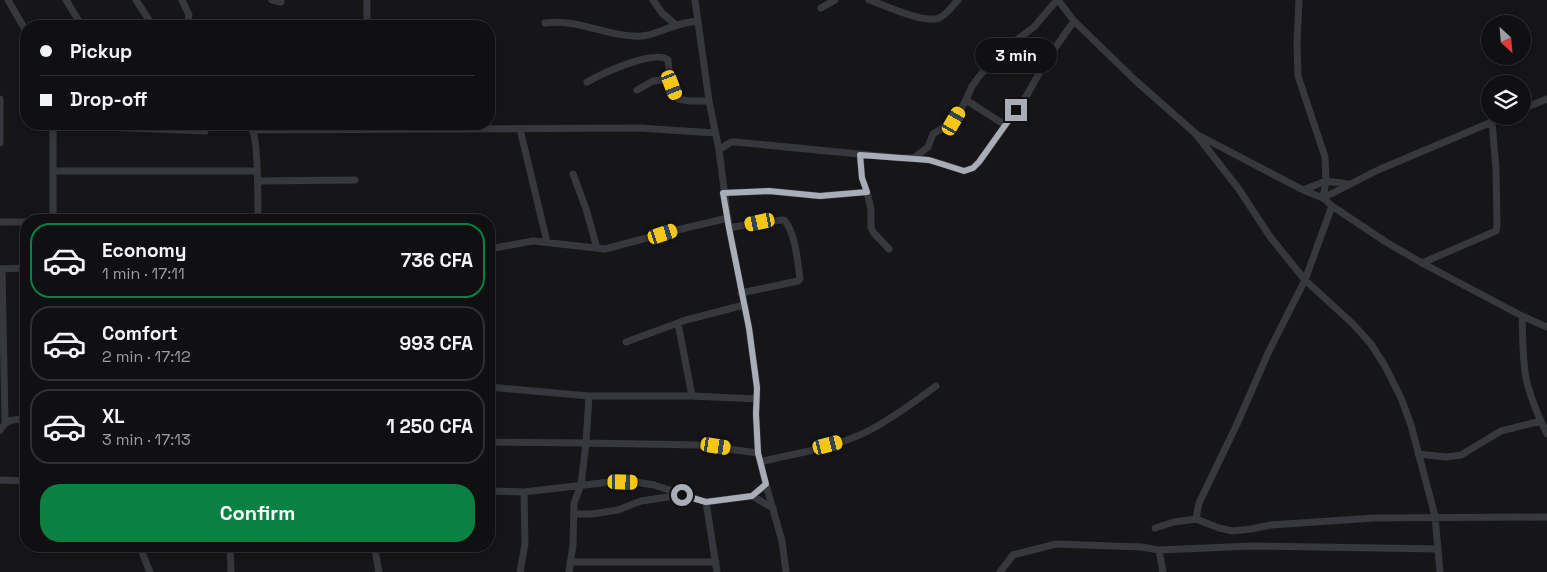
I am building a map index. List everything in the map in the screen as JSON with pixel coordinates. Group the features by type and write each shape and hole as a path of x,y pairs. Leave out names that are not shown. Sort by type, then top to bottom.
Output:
{"street":[{"path":"8,0 20,21"},
{"path":"66,0 78,20"},
{"path":"136,0 148,20"},
{"path":"182,0 189,15 188,20"},
{"path":"272,0 280,2"},
{"path":"366,0 367,20"},
{"path":"653,0 662,13 676,25"},
{"path":"695,0 709,101 719,150 723,193 757,388 758,453 782,541 786,572"},
{"path":"821,8 835,0"},
{"path":"869,0 902,12 934,20 942,17 958,0"},
{"path":"914,157 928,146 933,134 954,121 972,86 981,74 1011,44 1034,28 1058,0 1074,21 1136,81 1195,133 1238,188 1271,238 1305,280 1353,324 1371,344 1385,366 1401,398 1411,425 1435,516 1440,572"},
{"path":"1299,0 1298,76 1325,157 1326,181 1323,198"},
{"path":"545,23 562,22 615,34 641,36 653,34 676,25 698,21"},
{"path":"495,129 639,128 715,136 731,142 860,155 900,158 914,157 935,161 964,171 979,162 1027,95 1046,61 1074,21"},
{"path":"587,82 620,67 656,58 665,58 668,60 670,78 680,101 709,101"},
{"path":"636,90 653,81 670,78"},
{"path":"0,99 0,143"},
{"path":"1531,105 1547,99"},
{"path":"966,100 1005,125"},
{"path":"1323,198 1348,184 1485,125"},
{"path":"1422,263 1496,231 1496,170 1492,125"},
{"path":"520,129 547,242"},
{"path":"53,214 54,130"},
{"path":"183,130 205,131"},
{"path":"252,130 254,134 258,182 258,214"},
{"path":"1195,133 1303,190 1323,198 1386,242 1422,263 1522,316 1547,327"},
{"path":"719,150 731,142"},
{"path":"860,155 862,178 871,209 871,227 873,232 889,249"},
{"path":"53,170 257,171"},
{"path":"573,174 586,209 597,248"},
{"path":"258,182 355,180"},
{"path":"1303,190 1326,181 1348,184"},
{"path":"723,193 769,191 820,196 867,192"},
{"path":"1196,519 1198,503 1233,432 1269,351 1305,280 1332,206"},
{"path":"495,248 517,243 547,242 605,250 631,241 728,218"},
{"path":"729,228 784,220 790,230 798,264 800,279 798,281 741,293"},
{"path":"0,222 20,222"},
{"path":"0,430 5,422 1,269 20,268"},
{"path":"626,342 678,323 744,305"},
{"path":"1522,316 1527,382 1540,421 1547,434"},
{"path":"678,323 692,396"},
{"path":"760,462 845,441 868,432 889,420 936,386"},
{"path":"495,388 589,396 692,396 757,399"},
{"path":"569,572 575,514 574,503 580,485 586,443 589,396"},
{"path":"5,422 20,419"},
{"path":"1418,454 1446,457 1461,455 1501,431 1540,421"},
{"path":"495,442 698,445 758,453"},
{"path":"0,480 20,481"},
{"path":"495,491 524,492 610,482 636,482 654,485 706,502 752,496 766,484"},
{"path":"520,572 525,544 524,492"},
{"path":"575,514 592,514 618,510 641,502 682,495"},
{"path":"752,496 773,508"},
{"path":"706,502 717,572"},
{"path":"1155,528 1174,522 1196,519 1233,531 1271,524 1313,521 1435,516 1547,517"},
{"path":"1000,572 1013,555 1056,544 1141,546 1158,550 1252,546 1438,549"},
{"path":"1158,550 1163,572"},
{"path":"142,552 150,572"},
{"path":"229,552 231,572"},
{"path":"375,552 379,572"},
{"path":"570,562 716,562"}],"route":[{"path":"682,495 706,502 752,496 766,484 758,453 757,388 749,328 723,193 769,191 820,196 867,192 862,178 860,155 900,158 914,157 941,163 964,171 968,170 979,162 1016,110"}]}
